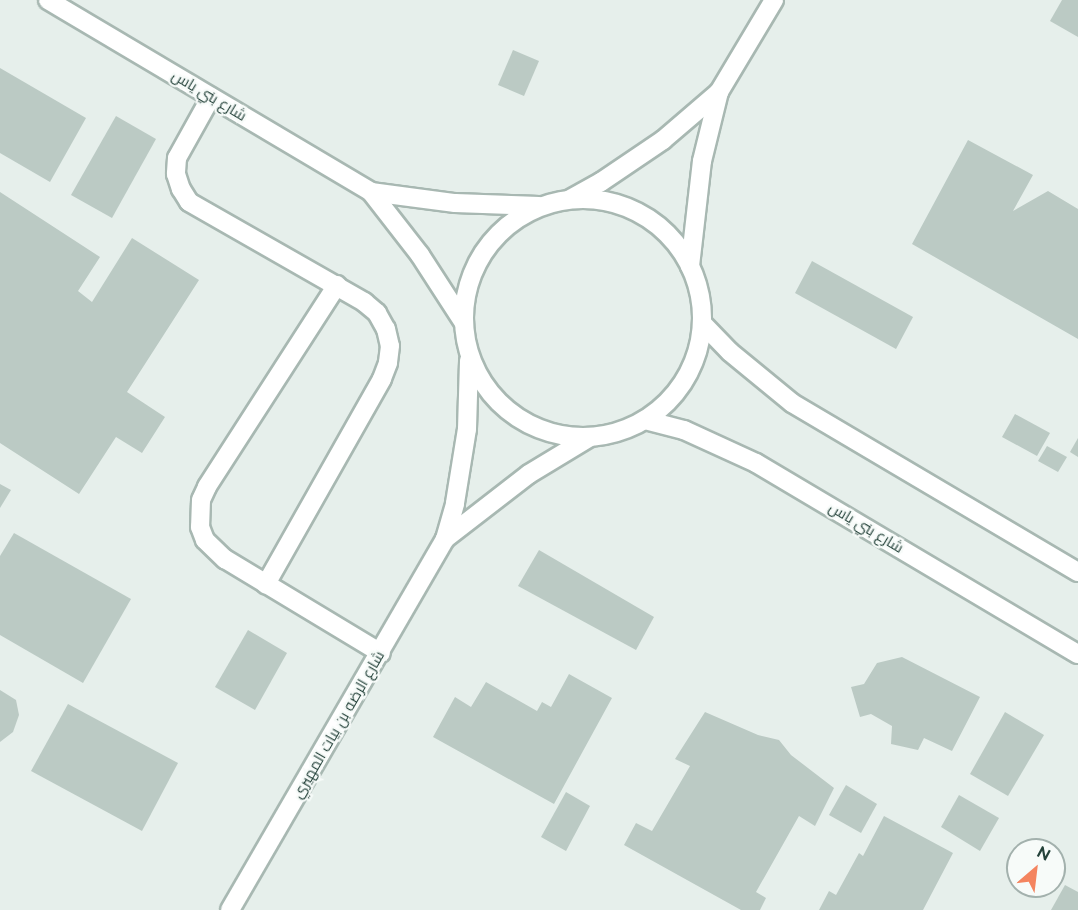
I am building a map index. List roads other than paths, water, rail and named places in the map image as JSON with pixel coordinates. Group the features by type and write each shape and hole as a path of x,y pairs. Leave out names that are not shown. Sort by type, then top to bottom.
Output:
{"street":[{"name":"شارع بني ياس","path":"48,0 371,192 420,255 464,323"},
{"path":"690,266 702,161 719,92 774,0"},
{"path":"569,200 609,177 663,140 719,92"},
{"path":"211,97 177,158 176,174 185,196 202,211 337,285 377,313 386,329 390,345 388,363 382,379 266,584"},
{"name":"شارع بني ياس","path":"371,192 455,203 541,206"},
{"path":"569,200 608,202 627,207 653,221 675,242 690,266 700,294 702,323 697,352 686,379 668,402 645,420 618,432 590,436 558,434 529,424 503,406 483,382 469,354 464,323 466,293 476,265 492,240 514,220 541,206 569,200"},
{"path":"337,285 201,500 200,527 206,540 225,559 381,653"},
{"path":"702,323 730,352 792,403 1078,572"},
{"name":"شارع الرضه بن بيات المهيري","path":"230,910 446,540 455,503 467,429 469,354"},
{"name":"شارع بني ياس","path":"645,420 684,430 756,463 1078,654"},
{"name":"شارع الرضه بن بيات المهيري","path":"446,540 529,474 590,436"}]}
